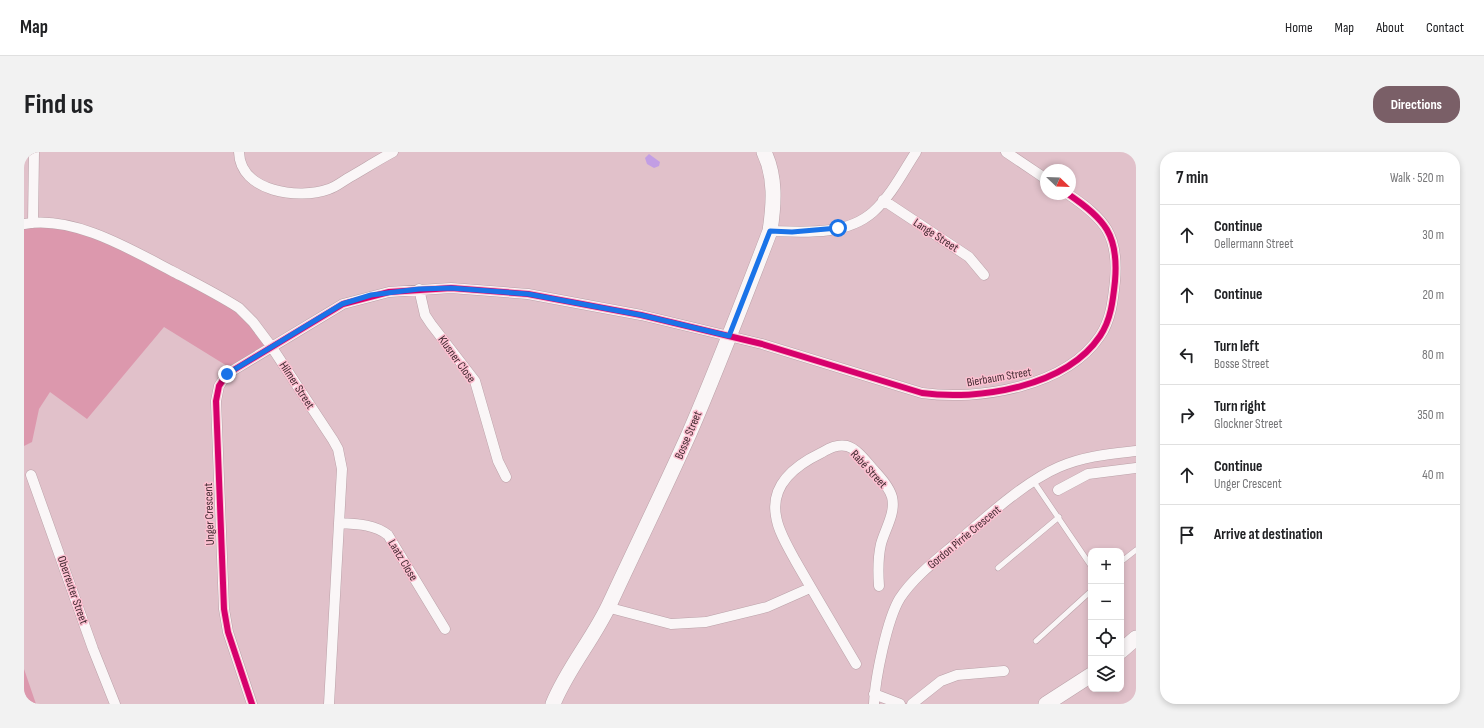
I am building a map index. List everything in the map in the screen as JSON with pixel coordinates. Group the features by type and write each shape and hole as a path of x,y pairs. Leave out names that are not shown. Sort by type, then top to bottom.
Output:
{"street":[{"path":"28,224 34,152"},
{"path":"240,152 240,159 243,169 249,178 258,185 304,193 330,189 393,152"},
{"name":"Bosse Street","path":"553,704 566,678 609,606 672,472 729,336 770,231 773,213 773,183 769,163 764,152"},
{"path":"770,231 792,232 838,228 861,221 873,212 883,200 916,152"},
{"path":"1006,152 1040,175"},
{"name":"Lange Street","path":"883,200 970,257 984,275"},
{"name":"Bierbaum Street","path":"419,289 451,288 528,294 641,315 762,344 922,393 936,395 972,394 1009,388 1053,375 1075,361 1100,336 1111,311 1116,268 1112,239 1108,230 1094,214 1076,200"},
{"name":"Hilmer Street","path":"28,224 63,226 120,244 239,308 253,322 272,346 338,449 342,469 329,704"},
{"name":"Unger Crescent","path":"252,704 228,632 224,609 216,401 219,386 224,376 342,304 371,295 419,289"},
{"name":"Klusner Close","path":"419,289 425,315 430,324 475,381 498,461 506,477"},
{"name":"Rabé Street","path":"856,664 810,588 781,531 776,517 776,497 780,486 788,475 806,461 839,445 848,446 856,450 880,477 892,496 892,510 879,555 879,586"},
{"name":"Gordon Pirrie Crescent","path":"874,699 887,632 892,615 900,599 927,568 988,515 1034,482 1057,468 1082,458 1136,451"},
{"path":"1058,490 1088,474 1136,468"},
{"name":"Oberreuter Street","path":"31,475 93,649 115,704"},
{"name":"Laatz Close","path":"339,523 378,529 388,535 445,629"},
{"path":"609,606 620,611 671,624 706,622 767,607 810,588"},
{"path":"1124,648 1136,638"},
{"path":"912,704 940,681 957,675 1004,671"},
{"path":"1046,704 1088,677"},
{"path":"874,699 900,704"}],"lane":[{"path":"1034,482 1059,516 1088,561"},
{"path":"998,568 1059,516"},
{"path":"1124,559 1136,550"},
{"path":"1036,642 1088,594"}],"shaded area":[{"path":"649,154 660,162 659,166 654,168 647,164 645,158"},
{"path":"24,226 83,231 240,309 271,346 232,369 164,327 87,419 50,392 39,409 32,442 24,446"},
{"path":"24,669 36,704 24,704"}],"cycle path":[{"path":"252,704 228,632 224,609 216,401 219,386 227,374 343,304 389,292 451,288 528,294 641,315 762,344 922,393 969,395 1019,387 1044,379 1066,368 1085,353 1104,330 1111,310 1116,265 1112,240 1100,220 1076,200"}],"route":[{"path":"227,374 342,304 371,295 419,289 451,288 494,290 528,294 641,315 729,336 770,231 792,232 838,228"}]}
